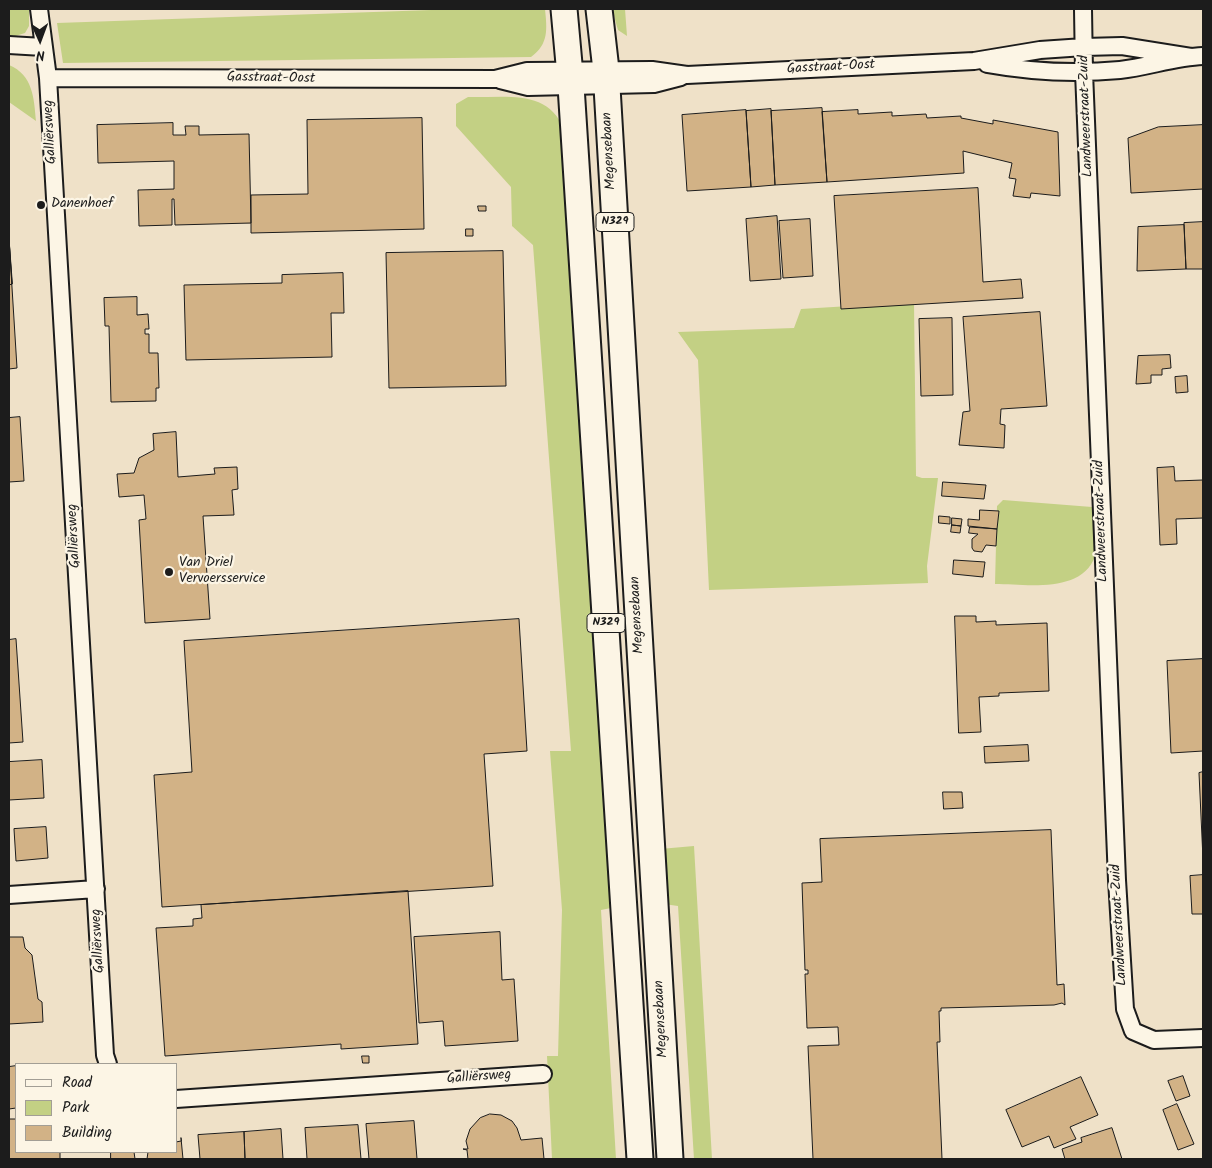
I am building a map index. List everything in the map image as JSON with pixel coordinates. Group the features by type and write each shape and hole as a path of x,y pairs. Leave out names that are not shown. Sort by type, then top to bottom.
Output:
{"main road":[{"name":"N329","path":"564,9 640,1159"},
{"name":"N329","path":"599,9 606,78"},
{"name":"Megensebaan","path":"606,78 670,1159"}],"street":[{"name":"Galliërsweg","path":"38,9 48,78 105,1055 108,1063"},
{"name":"Landweerstraat-Zuid","path":"1083,9 1116,871 1125,1010 1133,1031 1154,1040 1203,1038"},
{"path":"9,45 43,47"},
{"name":"Gasstraat-Oost","path":"48,78 495,79 528,87 570,78 606,78 652,70 688,75 974,62 1040,50 1084,47 1122,46 1197,57"},
{"name":"Gasstraat-Oost","path":"974,62 1019,70 1084,72 1122,70 1197,57"},
{"path":"9,895 96,889"},
{"name":"Galliërsweg","path":"178,1099 543,1074"}],"shaded area":[{"path":"9,9 1203,9 1203,1159 9,1159"}],"green space":[{"path":"9,9 29,9 29,26 25,33 9,38"},
{"path":"460,9 545,9 546,36 541,47 531,57 63,63 57,23"},
{"path":"612,9 625,9 627,36 618,30"},
{"path":"9,65 17,69 28,81 33,96 36,121 9,102"},
{"path":"468,97 510,97 537,101 548,107 557,117 564,130 616,907 601,910 616,1159 552,1159 547,1056 558,1056 562,910 550,751 571,751 533,245 512,226 511,187 456,126 456,104"},
{"path":"914,302 916,476 938,478 927,566 928,583 709,590 698,360 678,332 794,328 801,309"},
{"path":"1003,500 1092,507 1096,552 1088,568 1066,582 1037,585 995,584 997,506"},
{"path":"694,846 712,1159 694,1159 678,906 664,904 660,849"}],"building":[{"path":"822,108 827,182 775,185 771,111"},
{"path":"771,109 775,185 751,187 746,111"},
{"path":"746,110 751,187 687,191 682,115"},
{"path":"858,110 858,114 892,112 892,116 926,114 927,118 961,116 961,118 993,124 993,120 1058,132 1060,196 1031,193 1030,198 1013,196 1016,179 1009,178 1012,163 963,151 964,173 827,182 822,112"},
{"path":"422,118 424,229 251,233 251,195 308,194 307,120"},
{"path":"173,123 173,135 186,135 185,126 199,126 199,135 249,134 251,223 175,225 174,199 172,199 172,225 139,226 138,190 174,189 174,161 98,163 97,125"},
{"path":"1203,125 1203,189 1131,193 1128,138 1158,127"},
{"path":"978,188 983,282 1021,279 1023,298 841,309 834,196"},
{"path":"478,206 486,206 486,211 479,211"},
{"path":"777,216 781,279 750,281 746,219"},
{"path":"810,219 813,276 783,278 779,221"},
{"path":"1203,222 1203,269 1186,269 1184,223"},
{"path":"1184,225 1186,269 1137,271 1138,227"},
{"path":"466,229 473,229 473,236 466,236"},
{"path":"9,239 12,284 9,285"},
{"path":"503,251 506,386 389,388 386,253"},
{"path":"343,273 344,313 331,313 332,357 186,360 184,285 282,283 282,275"},
{"path":"12,284 17,368 9,369 9,285"},
{"path":"137,297 137,315 148,314 149,329 145,329 145,334 149,334 149,353 158,353 159,388 156,388 156,401 111,402 109,326 105,326 104,298"},
{"path":"1040,312 1047,406 1001,409 1000,424 1005,425 1004,448 959,445 963,412 970,411 963,317"},
{"path":"952,318 953,395 921,396 919,319"},
{"path":"1170,355 1171,368 1162,369 1162,375 1151,375 1151,383 1136,384 1138,356"},
{"path":"1187,376 1188,392 1176,393 1175,377"},
{"path":"20,417 24,481 9,482 9,418"},
{"path":"176,432 178,477 215,474 214,468 237,467 238,489 232,490 234,515 203,516 210,619 145,623 139,520 146,519 144,495 119,497 117,474 134,473 139,458 154,450 153,434"},
{"path":"1174,467 1175,481 1203,480 1203,518 1176,519 1177,544 1160,545 1157,468"},
{"path":"943,482 986,485 984,499 942,496"},
{"path":"980,510 999,511 997,529 968,526 968,519 979,520"},
{"path":"939,516 950,517 950,524 939,523"},
{"path":"952,518 962,519 961,526 952,525"},
{"path":"952,525 961,526 960,533 951,532"},
{"path":"970,527 997,529 996,546 986,545 982,552 974,551 972,539 978,534 969,533"},
{"path":"954,560 985,562 983,577 953,574"},
{"path":"955,616 976,616 976,622 996,621 996,625 1047,623 1049,691 999,693 999,696 979,697 981,732 959,733"},
{"path":"519,619 527,751 484,754 493,886 162,907 154,775 192,772 184,641"},
{"path":"16,639 23,742 9,743 9,640"},
{"path":"1203,659 1203,751 1171,753 1167,661"},
{"path":"1028,745 1029,761 985,763 984,747"},
{"path":"42,760 44,798 9,800 9,762"},
{"path":"1203,772 1203,859 1199,773"},
{"path":"943,792 962,792 963,808 944,809"},
{"path":"46,827 48,858 16,861 14,829"},
{"path":"1051,830 1057,985 1064,984 1065,1005 1062,1003 1054,1005 941,1008 941,1011 939,1011 940,1042 937,1042 942,1159 813,1159 808,1046 839,1045 838,1027 807,1028 805,974 808,974 808,970 805,970 802,883 822,882 820,839"},
{"path":"1203,875 1203,914 1192,914 1190,876"},
{"path":"408,891 418,1044 341,1049 341,1044 165,1056 156,928 193,926 193,919 202,918 201,905"},
{"path":"500,932 502,980 514,979 518,1041 445,1046 443,1021 419,1023 414,937"},
{"path":"9,937 23,937 25,948 32,955 38,999 42,1002 43,1022 9,1024"},
{"path":"362,1056 369,1056 369,1063 363,1063"},
{"path":"15,1066 15,1108 9,1109 9,1067"},
{"path":"1183,1076 1190,1096 1176,1101 1168,1081"},
{"path":"1081,1077 1098,1115 1070,1127 1076,1139 1054,1148 1049,1136 1022,1147 1006,1110"},
{"path":"1177,1104 1194,1144 1178,1150 1163,1110"},
{"path":"490,1114 501,1115 512,1121 517,1128 521,1140 542,1138 544,1159 468,1159 467,1150 463,1149 468,1149 466,1141 470,1129 480,1118"},
{"path":"9,1119 15,1119 15,1153 60,1153 60,1159 9,1159"},
{"path":"414,1121 417,1159 369,1159 366,1124"},
{"path":"358,1125 361,1159 307,1159 305,1128"},
{"path":"1112,1128 1122,1159 1065,1159 1062,1149 1082,1142 1081,1138"},
{"path":"281,1129 283,1159 245,1159 244,1132"},
{"path":"244,1132 245,1159 200,1159 198,1135"},
{"path":"181,1138 183,1159 147,1159 148,1153 178,1153 178,1142 181,1141"},
{"path":"111,1153 134,1153 135,1159 111,1159"}],"place":[{"name":"Danenhoef","path":"41,205"},
{"name":"Van Driel Vervoersservice","path":"169,572"}]}
